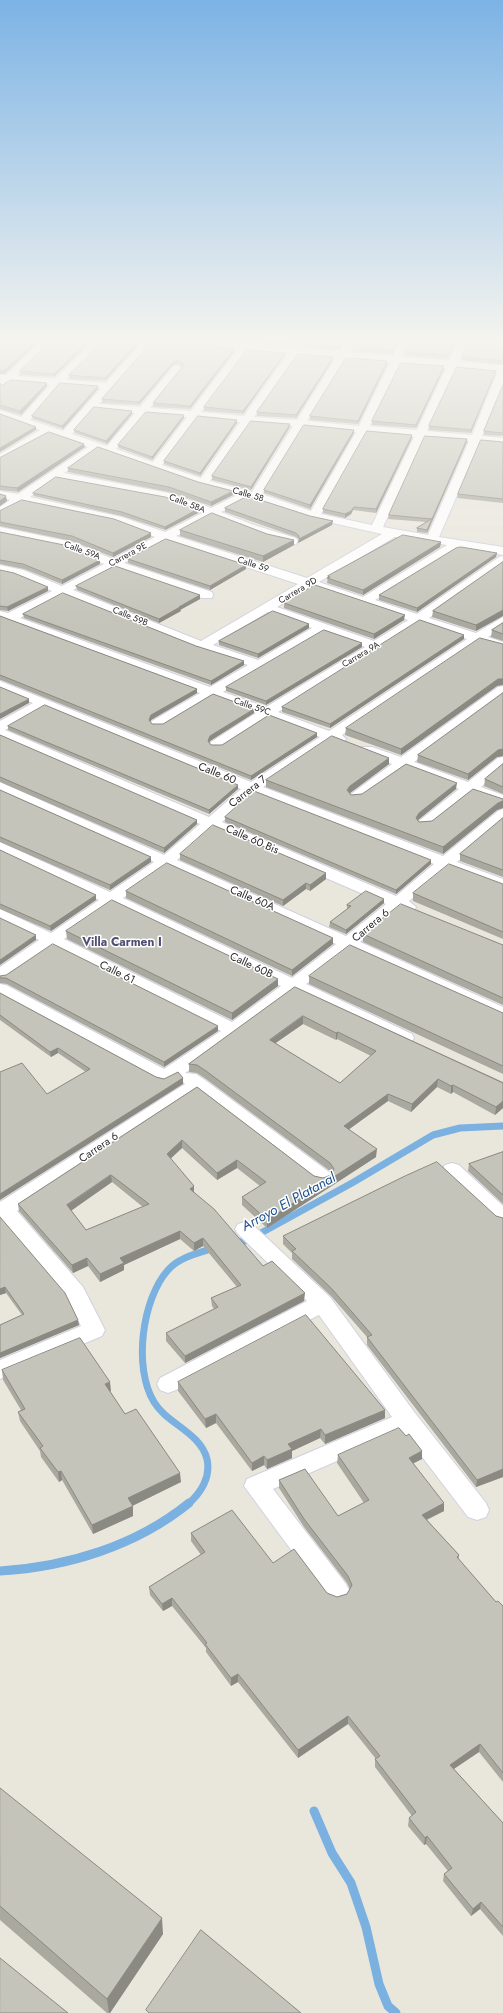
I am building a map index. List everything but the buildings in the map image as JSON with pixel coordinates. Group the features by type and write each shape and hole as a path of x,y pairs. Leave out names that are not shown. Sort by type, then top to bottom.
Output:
{"street":[{"path":"0,459 45,432"},
{"name":"Calle 58","path":"55,432 203,483 251,496 314,516 376,530 503,551"},
{"path":"66,435 69,432"},
{"path":"110,451 126,432"},
{"path":"156,466 182,432"},
{"path":"203,483 238,432"},
{"path":"251,496 296,432"},
{"path":"314,516 360,432"},
{"path":"396,432 503,441"},
{"path":"432,539 479,432"},
{"path":"376,530 420,434"},
{"path":"0,512 97,446"},
{"name":"Calle 58A","path":"54,475 169,496 210,513 292,541"},
{"name":"Calle 59","path":"0,494 118,518 164,536 503,646"},
{"name":"Carrera 9E","path":"5,616 62,589 210,513 251,496"},
{"name":"Calle 59A","path":"0,532 68,545 113,563 207,595"},
{"name":"Carrera 9D","path":"202,646 310,584 393,533"},
{"path":"365,601 460,543"},
{"name":"Carrera 9A","path":"216,745 420,618 469,586 503,560"},
{"name":"Calle 59B","path":"0,569 19,573 202,646 260,665"},
{"path":"268,608 375,646"},
{"name":"Calle 59C","path":"5,616 503,800"},
{"name":"Carrera 7","path":"0,975 110,898 165,862 252,788 281,767 331,736 503,621"},
{"path":"157,724 324,627"},
{"name":"Calle 60","path":"0,685 252,788 446,862 503,886"},
{"path":"356,797 503,690"},
{"path":"0,727 44,703"},
{"name":"Calle 60 Bis","path":"0,733 419,912"},
{"path":"425,824 503,761"},
{"name":"Calle 60A","path":"0,787 165,862 351,942 503,1014"},
{"name":"Carrera 6","path":"171,1073 233,1030 351,942 503,814"},
{"name":"Calle 60B","path":"0,847 293,986 424,1046"},
{"name":"Calle 61","path":"0,914 233,1030"},
{"path":"0,989 171,1073 198,1084 322,1176"},
{"name":"Carrera 6","path":"2,1211 198,1084"},
{"path":"452,1170 503,1218"},
{"path":"0,1370 94,1330 75,1293 2,1211"},
{"path":"244,1229 322,1303 407,1420 477,1510"},
{"path":"168,1384 322,1303"},
{"path":"336,1592 256,1486 407,1420"}],"waterway":[{"name":"Arroyo El Platanal","path":"235,1243 245,1241 261,1233 352,1183 433,1135 460,1128 503,1126"},
{"name":"Arroyo El Platanal","path":"189,1503 201,1490 204,1484 208,1472 207,1459 198,1442 160,1410 154,1402 148,1388 144,1371 142,1353 143,1334 152,1298 159,1283 168,1270 183,1259 214,1248"},
{"name":"Arroyo El Platanal","path":"0,1571 50,1565 100,1552 147,1531 189,1503"},
{"path":"314,1811 332,1853 351,1883 366,1927 379,1984 388,2006 396,2013"}],"district":[{"name":"Villa Carmen I","path":"122,943"}]}
